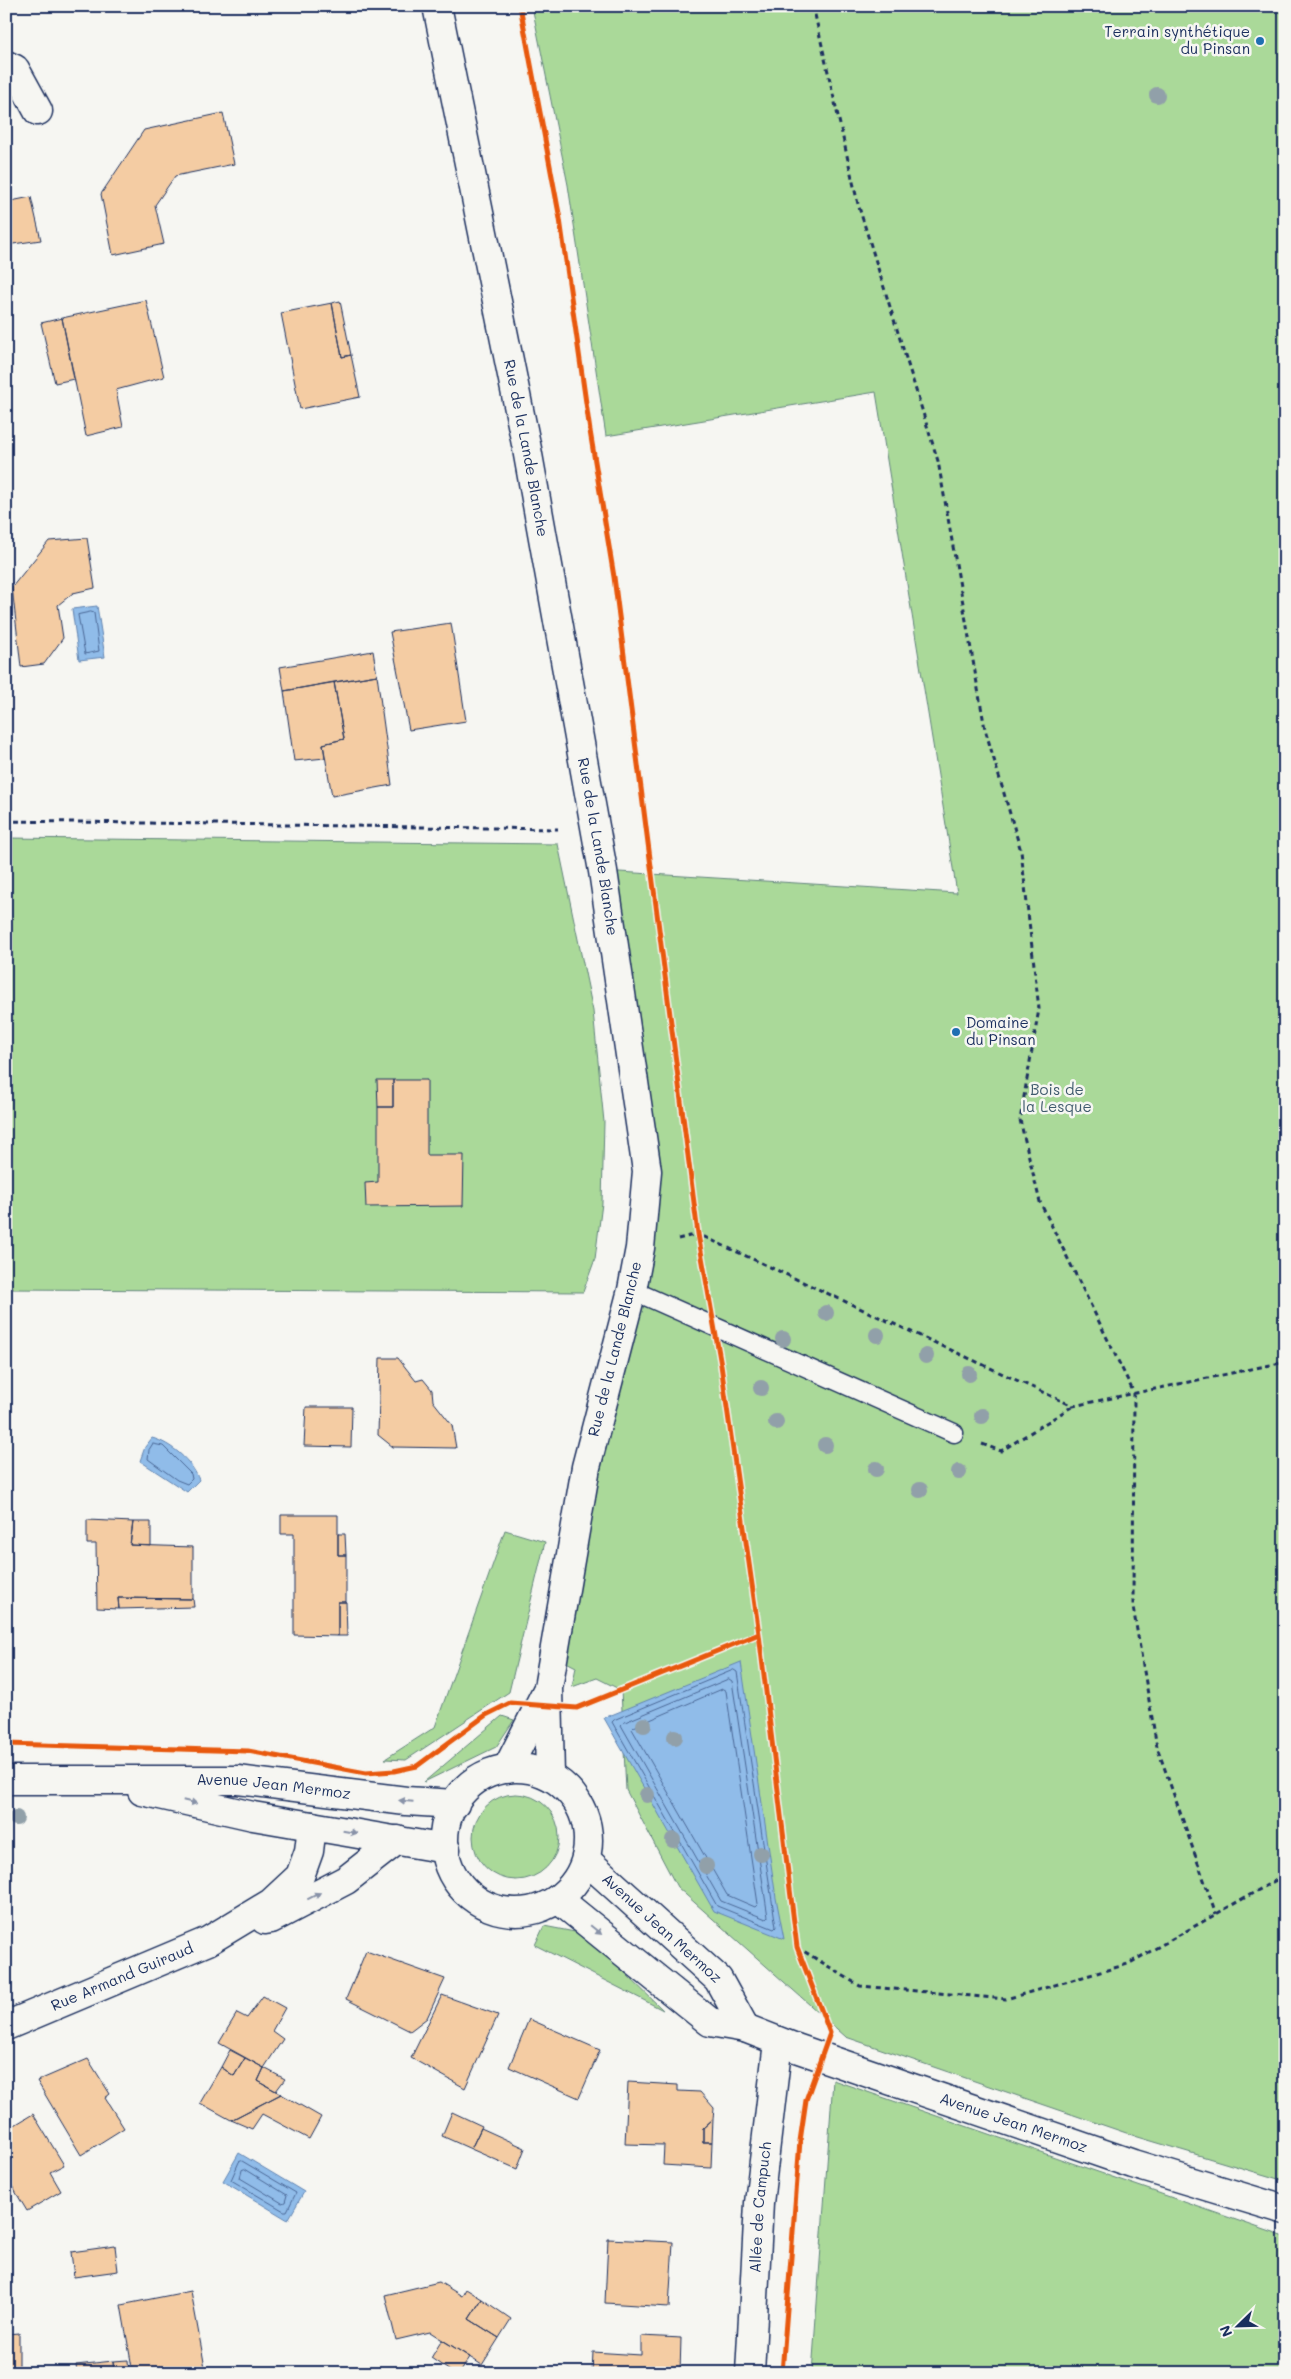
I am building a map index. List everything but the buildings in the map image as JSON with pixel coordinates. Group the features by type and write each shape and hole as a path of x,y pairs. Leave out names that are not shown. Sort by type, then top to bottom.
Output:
{"street":[{"name":"Rue de la Lande Blanche","path":"437,6 527,449 596,830 647,1170 640,1248 632,1290 586,1467 548,1688 550,1776"},
{"path":"6,65 15,69 38,111"},
{"name":"Rue de la Lande Blanche","path":"507,1769 548,1688"},
{"path":"526,1768 550,1776 569,1790 583,1811 589,1835 586,1860 576,1882 558,1900 536,1910 514,1913 493,1908 473,1898 457,1882 447,1862 444,1840 448,1816 460,1795 479,1778 507,1769 526,1768"},
{"name":"Avenue Jean Mermoz","path":"6,1780 238,1780 406,1801 455,1804"},
{"name":"Avenue Jean Mermoz","path":"92,1780 253,1816 446,1849"},
{"name":"Rue Armand Guiraud","path":"6,2026 208,1941 271,1903 300,1876 309,1850 312,1826"},
{"name":"Rue Armand Guiraud","path":"236,1924 271,1919 346,1880 397,1840"},
{"name":"Avenue Jean Mermoz","path":"586,1860 718,1979 745,2028"},
{"name":"Avenue Jean Mermoz","path":"558,1900 710,2022 745,2028 778,2042 1133,2164 1285,2210"},
{"name":"Allée de Campuch","path":"750,2373 759,2203 778,2042"}],"lane":[{"path":"632,1290 954,1433"}],"path":[{"path":"813,6 858,204 938,461 985,729 1021,852 1039,1009 1020,1120 1040,1202 1134,1393 1132,1608 1157,1747 1216,1914"},
{"path":"6,821 596,830"},
{"path":"697,1224 700,1243"},
{"path":"640,1248 698,1234 1073,1406"},
{"path":"954,1433 1001,1451 1073,1406 1285,1362"},
{"path":"797,1947 860,1986 1006,1999 1128,1964 1285,1875"},
{"path":"796,1938 801,1956"}],"green space":[{"name":"Domaine du Pinsan","path":"532,6 1285,6 1285,2181 1138,2137 846,2037 677,1887 626,1790 621,1690 597,1678 572,1687 576,1667 547,1652 647,1171 603,871 957,893 876,392 606,436 568,185"},
{"path":"6,838 558,844 593,1011 604,1122 602,1203 595,1259 583,1292 6,1289"},
{"path":"505,1530 545,1542 509,1692 406,1760 385,1759 435,1727"},
{"path":"502,1716 514,1720 496,1747 424,1782"},
{"path":"516,1794 533,1797 547,1806 556,1820 559,1837 556,1854 547,1868 533,1877 516,1880 499,1877 485,1868 476,1854 473,1837 476,1820 485,1806 499,1797"},
{"path":"544,1926 585,1934 663,2010 535,1945"},
{"path":"833,2080 1285,2237 1285,2373 812,2373"}],"water":[{"path":"97,606 105,657 79,660 72,609"},
{"path":"152,1438 173,1448 196,1473 199,1480 187,1492 140,1461 145,1447"},
{"path":"741,1662 776,1898 784,1939 714,1911 604,1718"},
{"path":"239,2153 304,2192 288,2220 223,2181"}],"cycle path":[{"path":"520,6 560,219 590,431 614,577 698,1234 721,1365 759,1634 797,1947 830,2033 806,2100 800,2141 782,2373"},
{"path":"6,1744 248,1751 366,1773 394,1771 417,1766 486,1715 510,1703 577,1708 759,1634"}],"place":[{"name":"Terrain synthétique du Pinsan","path":"1260,41"},
{"name":"Domaine du Pinsan","path":"956,1032"}],"park label":[{"name":"Bois de la Lesque","path":"1057,1098"}]}
